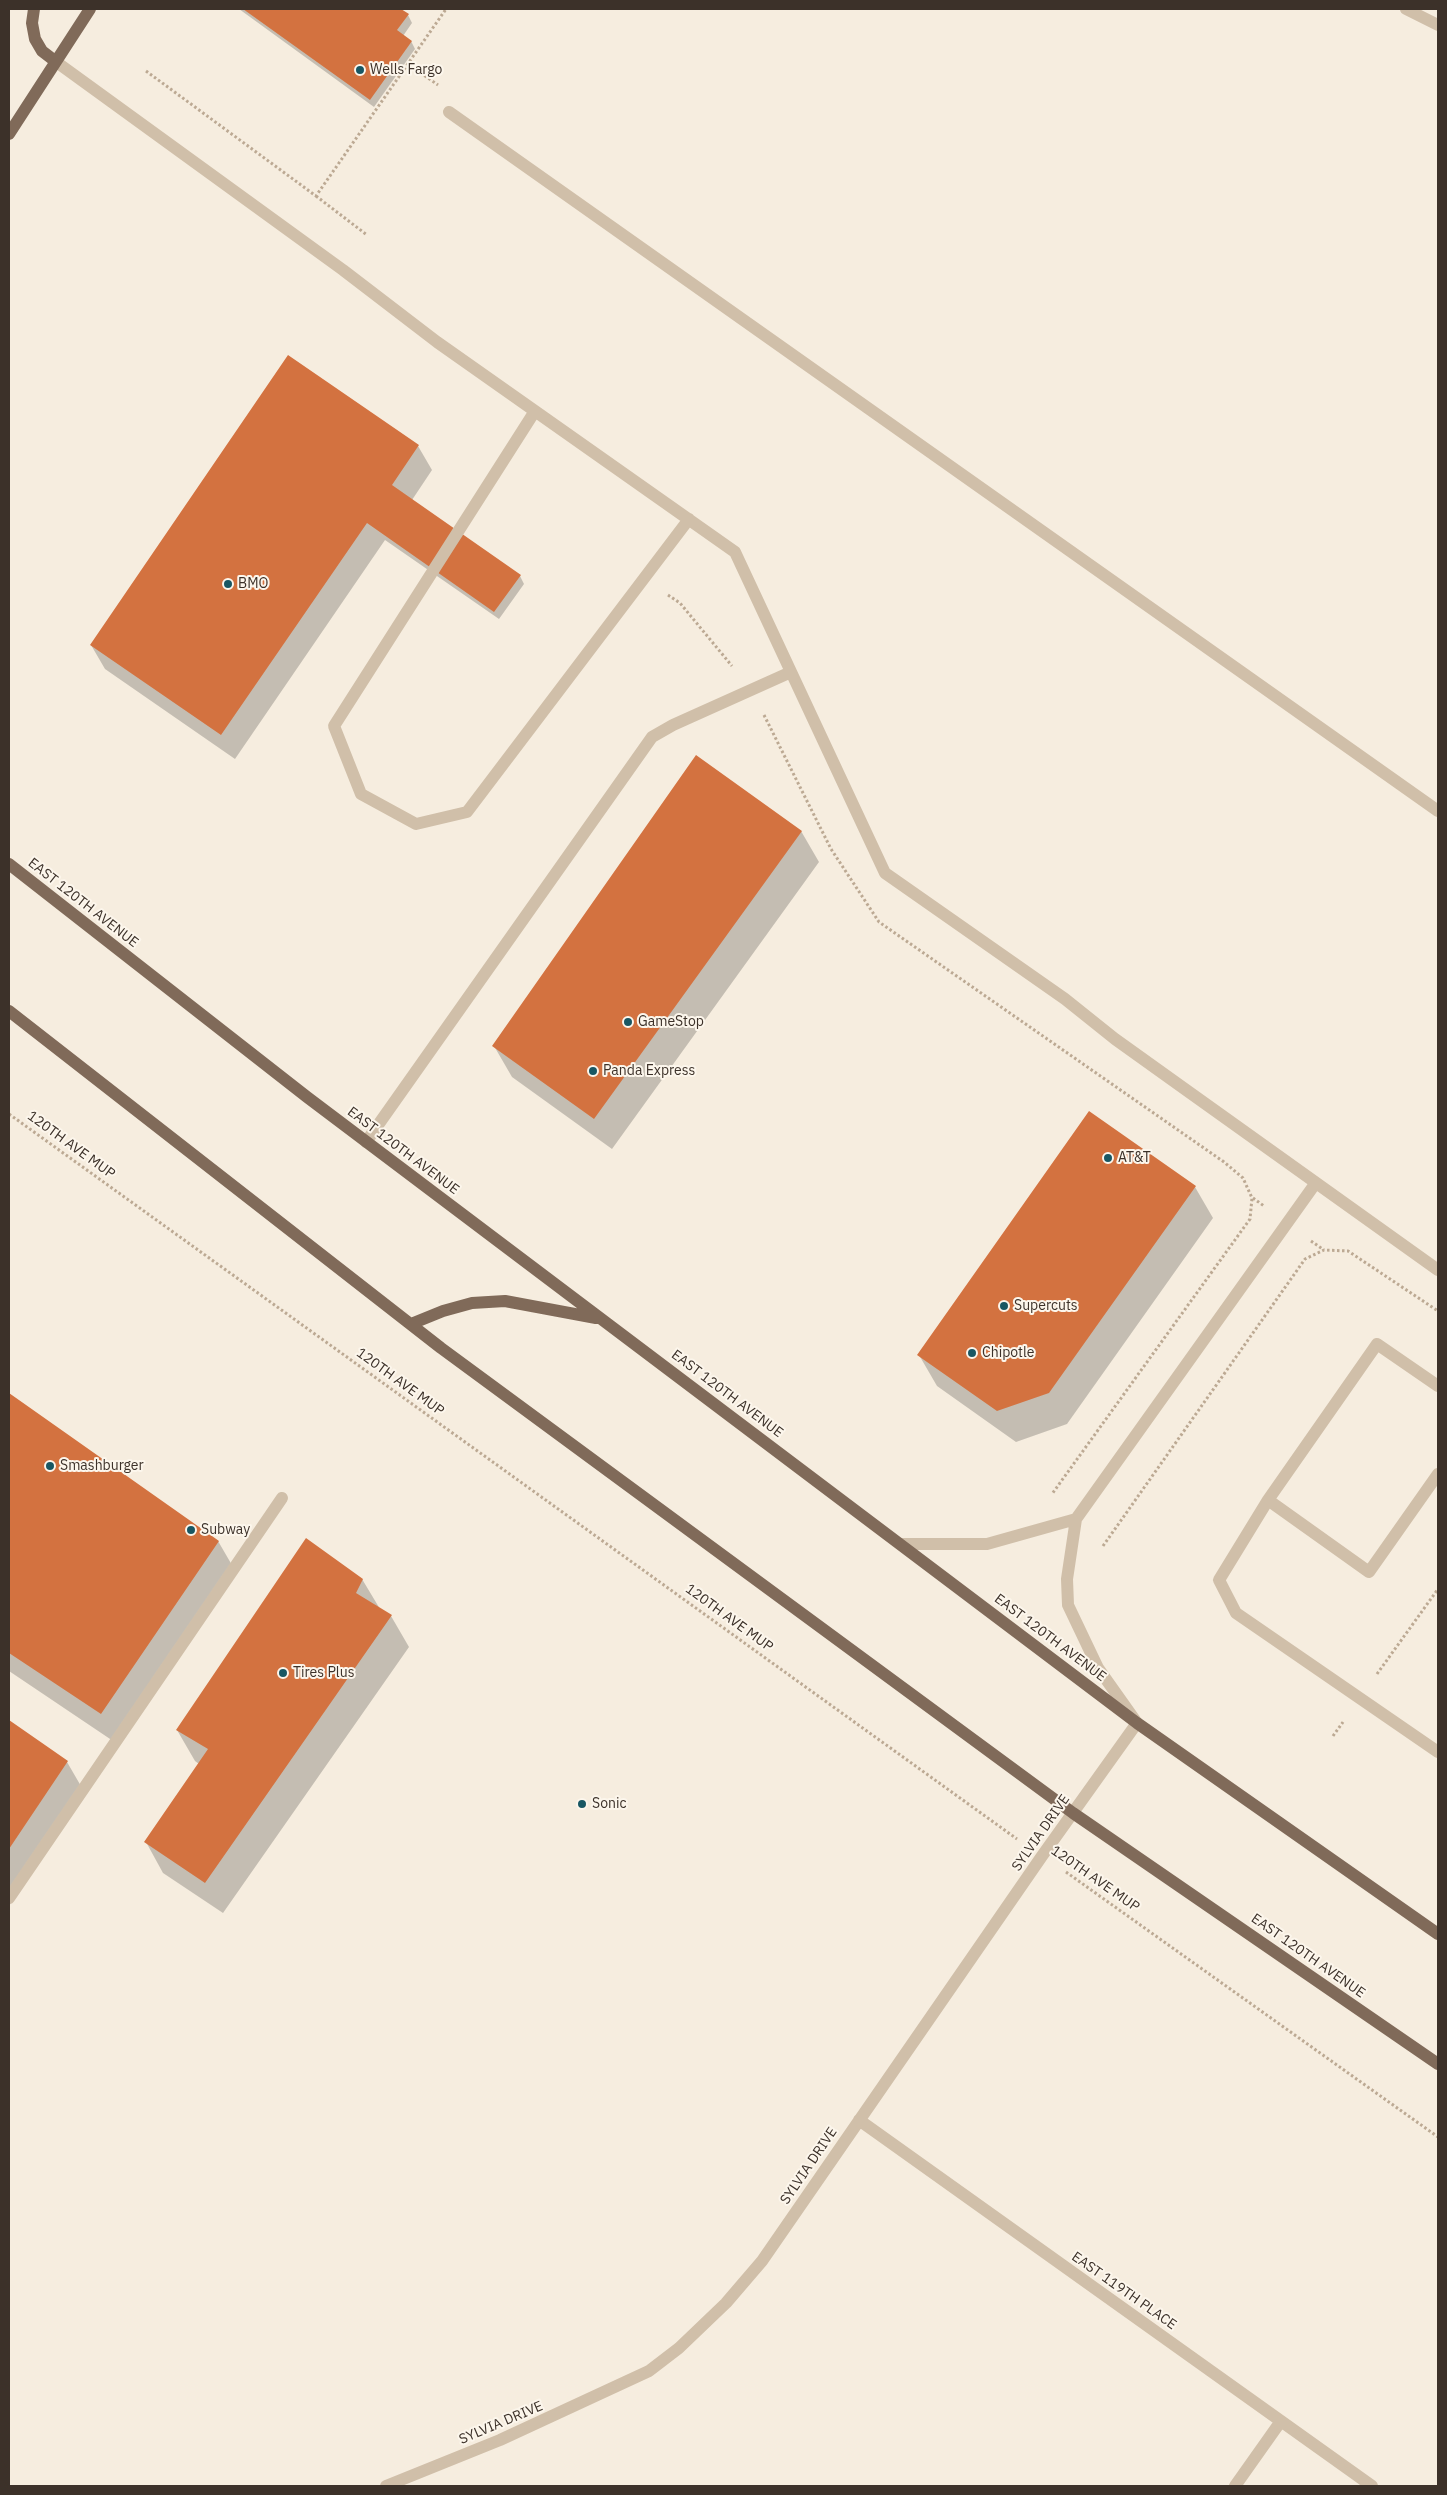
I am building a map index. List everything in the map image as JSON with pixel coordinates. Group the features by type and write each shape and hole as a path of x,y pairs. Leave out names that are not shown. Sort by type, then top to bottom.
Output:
{"main road":[{"path":"34,9 32,23 35,39 42,51 54,62"},
{"path":"9,134 90,9"},
{"name":"EAST 120TH AVENUE","path":"9,864 366,1142 902,1544 1137,1723 1438,1934"},
{"name":"EAST 120TH AVENUE","path":"9,1011 411,1324 1073,1813 1438,2064"},
{"path":"411,1324 443,1311 472,1303 505,1301 599,1318"}],"street":[{"path":"1406,9 1438,25"},
{"path":"54,62 535,411 735,552 885,873 1065,999 1115,1039 1315,1184 1438,1270"},
{"path":"449,112 1438,812"},
{"path":"535,411 334,726 361,794 416,824 467,812 688,519"},
{"path":"366,1142 652,737 672,725 791,672"},
{"path":"1137,1723 1098,1668 1068,1605 1067,1579 1076,1520 1315,1184"},
{"path":"1438,1386 1377,1344 1268,1500 1219,1580 1236,1613 1438,1752"},
{"path":"1268,1500 1369,1572 1438,1474"},
{"path":"9,1898 282,1498"},
{"path":"902,1544 987,1544 1076,1520"},
{"name":"SYLVIA DRIVE","path":"386,2486 500,2440 604,2394 649,2371 679,2348 726,2303 762,2261 1042,1856 1137,1723"},
{"name":"EAST 119TH PLACE","path":"859,2120 1372,2486"},
{"path":"1235,2486 1281,2422"}],"path":[{"path":"316,196 446,9"},
{"path":"408,64 444,90"},
{"path":"146,71 367,235"},
{"path":"644,578 680,604 724,655 764,716 831,849 879,922 1224,1162 1243,1178 1252,1198 1250,1219 1050,1495"},
{"name":"120TH AVE MUP","path":"9,1114 1042,1856 1438,2137"},
{"path":"1101,1549 1305,1259 1324,1250 1348,1251 1370,1263 1438,1311"},
{"path":"1333,1736 1438,1589"}],"building":[{"name":"Wells Fargo","path":"243,9 401,9 409,14 397,30 412,41 370,100"},
{"name":"BMO","path":"288,355 419,445 392,485 521,575 494,612 367,523 221,735 90,645"},
{"path":"696,755 802,831 594,1119 492,1046"},
{"path":"1089,1111 1196,1186 1049,1393 997,1411 917,1355"},
{"path":"9,1393 219,1541 101,1714 9,1653"},
{"name":"Tires Plus","path":"306,1538 363,1579 356,1593 392,1615 205,1883 144,1842 208,1749 176,1730"},
{"path":"9,1720 68,1761 9,1849"}],"place":[{"name":"Wells Fargo","path":"360,70"},
{"name":"BMO","path":"228,584"},
{"name":"GameStop","path":"628,1022"},
{"name":"Panda Express","path":"593,1071"},
{"name":"AT&T","path":"1108,1158"},
{"name":"Supercuts","path":"1004,1306"},
{"name":"Chipotle","path":"972,1353"},
{"name":"Smashburger","path":"50,1466"},
{"name":"Subway","path":"191,1530"},
{"name":"Tires Plus","path":"283,1673"},
{"name":"Sonic","path":"582,1804"}]}
